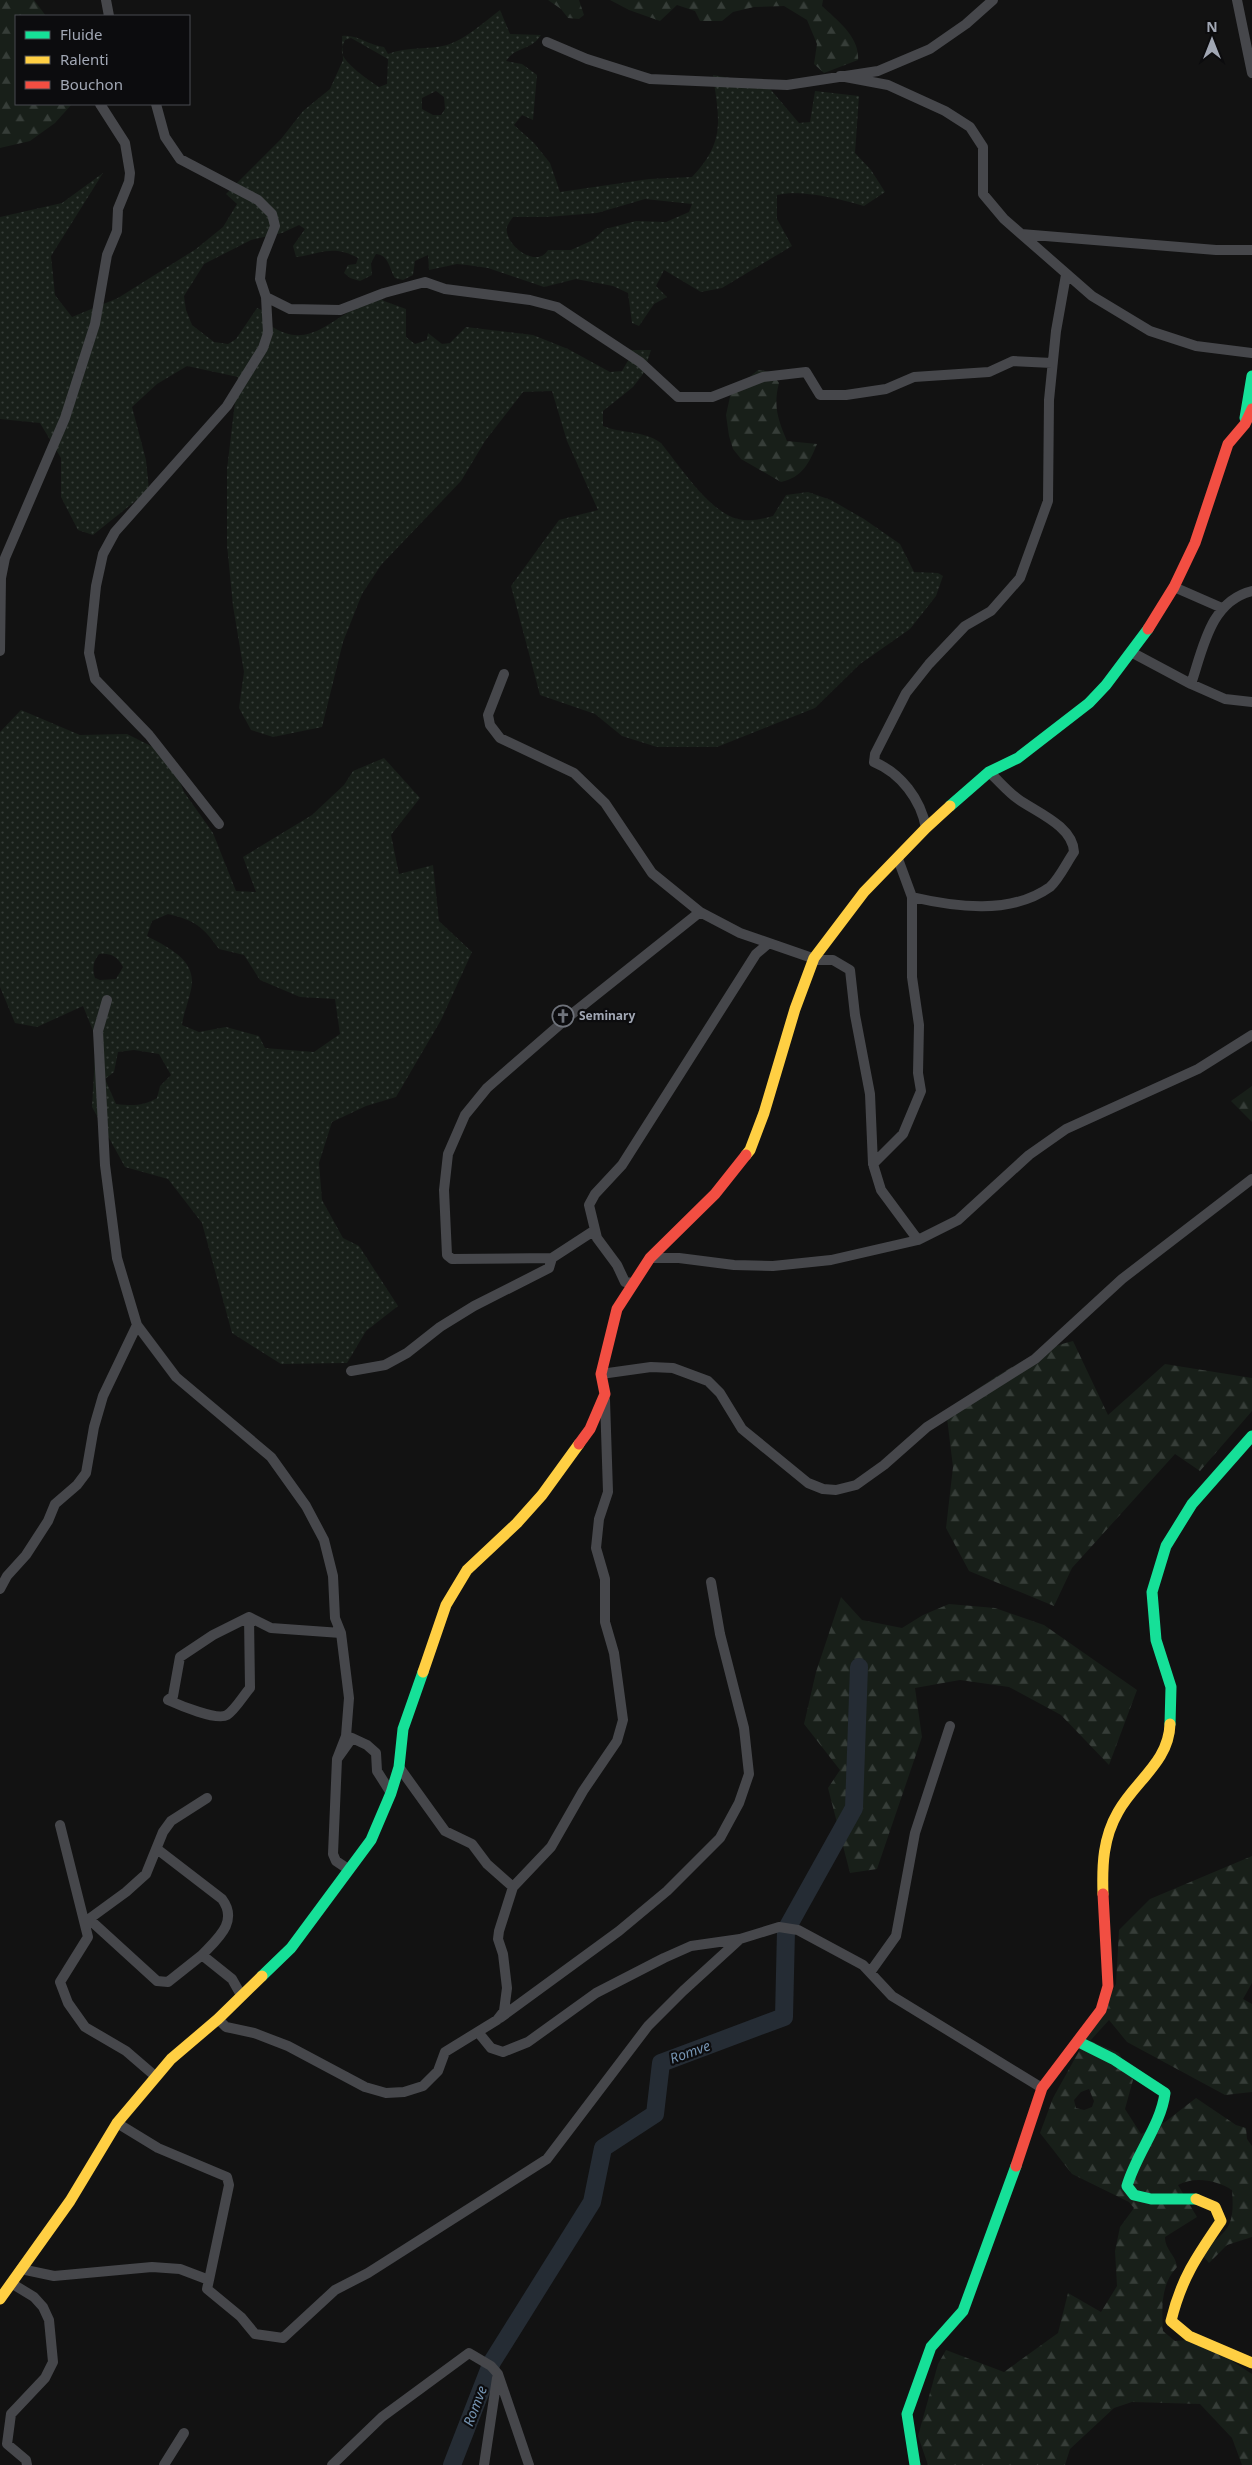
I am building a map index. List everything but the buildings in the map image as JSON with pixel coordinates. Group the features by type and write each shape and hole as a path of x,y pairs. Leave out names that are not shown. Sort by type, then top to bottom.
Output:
{"main road":[{"path":"1244,424 1252,376"},
{"path":"0,2299 70,2201 116,2123 155,2076 218,2019 291,1948 371,1840 391,1793 399,1767 404,1729 446,1605 467,1570 517,1523 569,1460 590,1429 605,1394 601,1374 617,1309 633,1283 650,1258 715,1194 750,1150 764,1113 795,1009 814,958 864,892 926,828 989,772 1018,758 1090,703 1131,652 1174,588 1195,543 1228,444 1244,424 1252,409"},
{"path":"915,2465 907,2414 931,2347 962,2311 1027,2136 1042,2088 1079,2042 1101,2010 1108,1986 1102,1865 1106,1841 1118,1811 1163,1754 1170,1731 1171,1687 1156,1640 1152,1592 1166,1546 1192,1504 1252,1436"},
{"path":"1079,2042 1113,2059 1165,2093 1163,2108 1132,2165 1127,2186 1134,2195 1150,2199 1200,2199 1215,2207 1221,2221 1190,2266 1177,2295 1172,2321 1189,2336 1252,2363"}],"street":[{"path":"106,0 109,15"},
{"path":"547,42 587,59 650,78 787,85 878,71 930,49 966,24 993,0"},
{"path":"1238,0 1252,73"},
{"path":"840,76 888,85 945,111 970,127 983,147 983,194 1004,219 1092,296 1150,330 1196,346 1252,353"},
{"path":"0,651 1,578 5,558 65,418 95,324 107,255 115,238 118,209 129,182 130,173 125,142 101,105"},
{"path":"156,105 165,137 180,159 258,200 272,214 275,226 262,259 260,280 266,298 268,333 263,348 215,422 115,532 103,554 89,653 95,679 149,735 219,824"},
{"path":"1021,234 1216,250 1252,250"},
{"path":"926,828 923,811 911,791 888,768 874,762 875,754 906,693 966,626 991,610 1020,578 1048,501 1049,400 1052,363 1066,275"},
{"path":"266,298 290,309 340,310 384,293 425,282 445,290 530,300 557,308 640,362 678,397 712,397 763,377 790,372 806,372 820,395 846,395 886,389 914,377 989,372 1014,361 1052,363"},
{"path":"1174,588 1222,608"},
{"path":"1191,684 1214,618 1222,608 1239,596 1252,591"},
{"path":"1131,652 1191,684 1225,699 1252,702"},
{"path":"504,674 488,715 490,725 500,738 574,773 605,803 652,873 700,912 740,933 814,958 833,960 850,970 855,1015 870,1094 873,1164 882,1190 918,1240"},
{"path":"912,897 950,906 991,907 1026,898 1051,886 1074,852 1074,846 1053,820 1017,799 989,772"},
{"path":"873,1164 903,1134 921,1091 918,1073 919,1024 912,977 912,897 898,859"},
{"path":"595,1230 552,1258 452,1259 447,1255 444,1190 448,1154 465,1115 487,1088 572,1014 700,912"},
{"path":"633,1283 625,1282 617,1265 597,1238 590,1205 595,1194 622,1165 756,954 769,943"},
{"path":"107,1000 98,1031 105,1165 117,1258 137,1325 176,1377 271,1457 306,1506 324,1540 333,1576 335,1618 341,1633 349,1698 346,1736 337,1759 333,1854 336,1861 348,1869"},
{"path":"650,1258 679,1258 734,1265 773,1266 830,1260 918,1240 958,1220 1029,1156 1066,1129 1198,1069 1252,1035"},
{"path":"601,1374 651,1367 672,1368 708,1381 720,1393 742,1429 808,1483 824,1489 836,1490 856,1486 884,1465 927,1427 1035,1359 1122,1279 1252,1179"},
{"path":"351,1372 386,1365 474,1306 548,1268 552,1258"},
{"path":"0,1589 7,1576 26,1555 48,1521 55,1504 77,1485 86,1473 94,1427 104,1396 137,1325"},
{"path":"497,2020 504,2011 507,1988 503,1954 498,1939 513,1887 552,1847 583,1791 617,1741 623,1720 614,1653 605,1622 605,1579 596,1548 599,1519 608,1492 605,1394"},
{"path":"218,2019 226,2027 254,2033 288,2046 365,2087 386,2093 404,2092 423,2086 438,2071 445,2052 497,2020 620,1931 667,1891 720,1838 738,1803 749,1774 744,1728 720,1634 711,1582"},
{"path":"248,1617 271,1628 341,1633"},
{"path":"248,1617 250,1688 229,1714 219,1716 186,1708 168,1700 173,1696 180,1657 213,1635 248,1617"},
{"path":"871,1971 885,1954 896,1936 914,1833 950,1726"},
{"path":"337,1759 352,1738 367,1745 376,1753 377,1770 391,1793"},
{"path":"399,1767 445,1831 472,1844 488,1864 513,1887"},
{"path":"155,2076 126,2051 85,2027 68,2003 60,1982 88,1937 89,1920 146,1874 163,1832 171,1821 207,1798"},
{"path":"60,1824 88,1937"},
{"path":"89,1920 151,1976 162,1983 168,1982 202,1956 223,1932 229,1918 229,1908 222,1899 157,1849"},
{"path":"478,2032 491,2048 503,2052 528,2042 596,1993 691,1946 740,1939 771,1929 798,1930 871,1971 892,1996 1042,2088"},
{"path":"116,2123 158,2148 227,2177 229,2185 207,2289 240,2317 255,2334 283,2338 335,2290 368,2273 547,2158 648,2026 740,1939"},
{"path":"202,1956 232,1979 241,1995"},
{"path":"21,2268 54,2276 152,2267 180,2269 209,2280"},
{"path":"11,2283 34,2297 43,2307 49,2320 53,2362 45,2378 11,2414 8,2444 26,2460 27,2465"},
{"path":"332,2465 382,2417 469,2353 491,2366 498,2374 529,2465"},
{"path":"484,2465 498,2374"},
{"path":"164,2465 184,2434"}],"green space":[{"path":"0,0 34,0 45,15 15,15 15,105 71,105 55,123 30,141 0,148"},
{"path":"548,0 579,0 584,15 579,19 568,18 561,9"},
{"path":"610,0 823,0 822,6 841,23 851,36 858,52 858,60 824,73 814,64 817,44 807,20 784,6 754,7 733,12 722,21 700,21 695,11 677,5 660,21 629,10"},
{"path":"500,10 510,34 541,35 533,44 514,53 506,61 522,64 537,75 533,120 522,115 514,125 534,143 550,163 560,192 649,179 692,177 710,152 718,129 713,75 766,84 799,123 810,122 815,91 859,96 855,153 871,170 885,192 864,206 809,194 786,193 777,195 777,219 792,246 722,288 701,292 664,270 656,286 667,297 654,304 639,326 632,323 628,293 613,286 576,279 544,287 488,268 457,264 429,270 428,255 415,261 413,275 403,280 395,278 386,259 376,254 371,263 372,275 360,281 350,278 344,273 348,265 356,264 358,258 349,254 327,251 296,257 293,246 305,229 299,225 282,233 251,240 204,264 184,296 186,310 192,325 214,342 228,344 236,339 257,308 271,314 271,326 282,332 303,335 321,329 378,296 384,301 406,309 406,337 415,344 427,340 428,333 442,344 450,343 466,327 533,335 568,349 610,372 622,371 630,357 631,350 651,350 643,374 633,387 603,411 603,426 647,436 661,443 706,498 727,515 747,520 773,516 786,495 808,492 831,500 864,519 900,544 914,572 938,573 943,576 936,596 910,629 860,664 815,708 717,747 657,747 622,736 595,714 540,695 511,586 559,520 598,510 567,441 552,391 523,392 485,441 461,481 381,565 362,594 343,642 322,727 273,737 251,730 239,708 244,672 233,606 227,545 227,469 238,377 187,366 157,384 132,407 146,460 149,490 93,535 78,530 61,497 61,458 40,423 0,419 0,217 62,203 103,173 51,256 55,295 72,317 118,298 196,249 223,227 237,204 226,194 281,139 303,111 330,89 343,60 343,54 352,66 379,87 387,84 388,59 351,38 345,40 342,47 342,36 358,38 384,47 388,54 403,50 447,45 468,34","holes":["436,91 444,97 445,109 441,115 433,115 422,109 422,98","645,199 692,204 689,212 666,222 636,221 605,229 593,240 571,250 548,250 543,255 536,257 529,256 515,247 507,233 507,227 513,217 547,217 597,213"]},
{"path":"758,370 771,372 779,383 776,399 777,413 787,441 817,444 800,473 789,480 781,482 741,459 733,449 729,436 726,415 731,392"},
{"path":"21,710 80,735 127,734 169,755 184,792 213,833 236,891 256,892 243,857 312,815 344,785 353,771 384,758 420,798 391,835 399,874 433,865 439,921 472,952 441,1020 396,1097 366,1106 332,1122 319,1163 322,1200 343,1238 359,1246 398,1306 366,1331 347,1363 281,1364 232,1333 202,1223 168,1179 125,1167 92,1107 96,1038 83,1006 37,1027 15,1023 0,987 0,732","holes":["168,914 185,919 198,925 219,949 244,955 260,980 300,997 335,999 340,1034 314,1052 265,1048 259,1036 226,1027 199,1032 182,1025 190,996 191,972 176,953 147,936 152,921","99,954 113,956 121,963 123,967 116,979 100,980 95,978 94,965","134,1050 159,1054 171,1075 160,1086 157,1098 138,1105 116,1104 105,1079 114,1072 118,1052"]},
{"path":"1252,1086 1252,1122 1231,1101"},
{"path":"1073,1341 1108,1415 1165,1364 1252,1378 1252,1411 1200,1471 1175,1454 1072,1568 1054,1606 969,1571 946,1528 953,1467 946,1410 1023,1361 1056,1346"},
{"path":"841,1597 862,1620 902,1628 923,1615 949,1604 995,1608 1044,1625 1137,1690 1109,1765 1061,1715 1009,1687 960,1680 915,1688 922,1737 877,1869 850,1873 828,1788 840,1770 804,1724 816,1672"},
{"path":"1252,1856 1252,1983 1243,1999 1252,2004 1252,2092 1225,2095 1127,2042 1109,2020 1090,2041 1119,2053 1133,2080 1125,2109 1141,2134 1165,2122 1196,2098 1236,2125 1246,2128 1247,2139 1252,2146 1252,2237 1227,2245 1209,2263 1199,2251 1217,2239 1228,2227 1232,2212 1232,2190 1205,2180 1185,2182 1178,2185 1197,2217 1165,2237 1165,2242 1175,2259 1177,2267 1171,2274 1165,2289 1162,2314 1163,2331 1175,2341 1198,2339 1252,2374 1252,2465 1242,2465 1232,2438 1200,2404 1132,2402 1114,2408 1070,2449 1065,2465 928,2465 918,2436 938,2364 946,2350 1004,2372 1058,2333 1068,2293 1101,2312 1117,2286 1115,2251 1120,2227 1134,2208 1129,2202 1072,2174 1040,2133 1053,2098 1116,1984 1119,1930 1150,1899","holes":["1089,2089 1094,2101 1092,2107 1084,2110 1076,2108 1074,2100 1081,2092"]}],"waterway":[{"name":"Romve","path":"452,2465 492,2362 592,2202 603,2148 655,2114 661,2063 784,2017 786,1930 854,1808 859,1667"}],"traffic: fast":[{"path":"1245,418 1252,376"},
{"path":"950,806 989,772 1018,758 1089,703 1106,685 1148,629"},
{"path":"1170,1724 1171,1687 1156,1640 1152,1592 1166,1546 1192,1504 1252,1436"},
{"path":"262,1976 291,1948 371,1840 391,1793 399,1767 403,1729 423,1672"},
{"path":"1079,2042 1113,2059 1165,2093 1159,2117 1136,2162 1127,2186 1134,2195 1151,2199 1196,2199"},
{"path":"915,2465 907,2414 931,2347 963,2311 1016,2166"}],"traffic: slow":[{"path":"746,1155 750,1150 764,1113 795,1009 814,958 864,892 950,806"},
{"path":"423,1672 446,1605 467,1570 517,1523 542,1495 579,1444"},
{"path":"1103,1894 1104,1852 1109,1832 1125,1801 1158,1760 1164,1749 1170,1724"},
{"path":"0,2299 70,2201 117,2123 171,2059 218,2019 262,1976"},
{"path":"1196,2199 1215,2207 1221,2221 1191,2268 1175,2306 1171,2321 1189,2336 1252,2363"}],"traffic: jam":[{"path":"1148,629 1174,587 1195,543 1228,444 1245,424 1252,409"},
{"path":"579,1444 590,1429 605,1394 601,1374 617,1309 650,1258 715,1194 746,1155"},
{"path":"1016,2166 1042,2088 1101,2010 1108,1986 1103,1894"}],"place":[{"name":"Seminary","path":"563,1016"}]}
